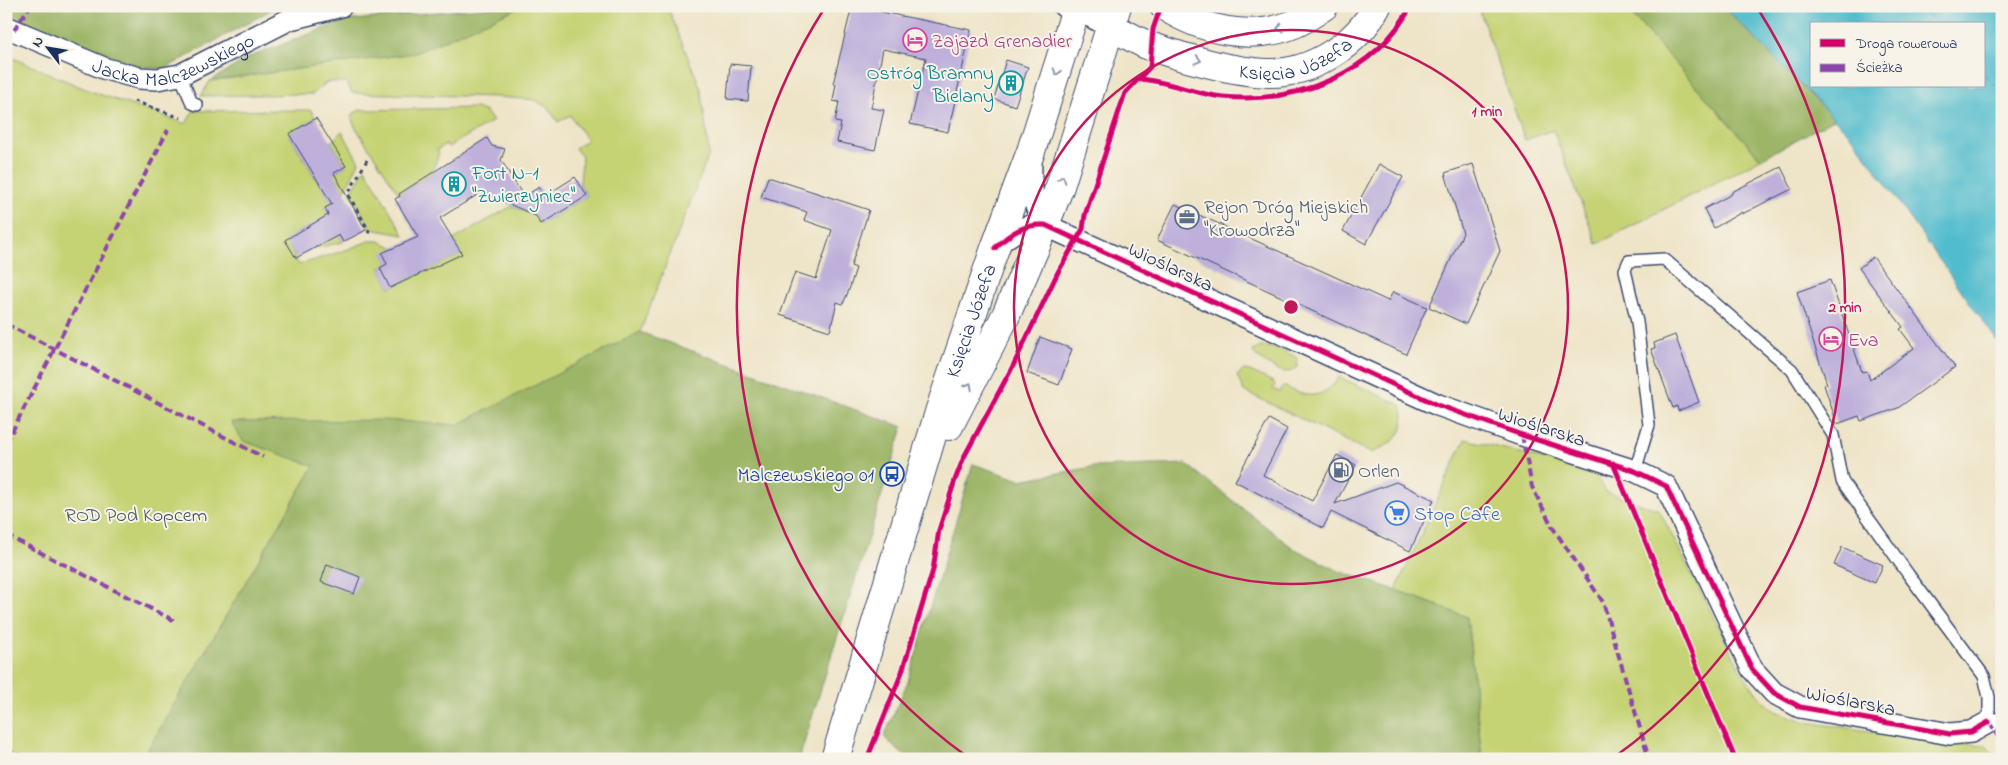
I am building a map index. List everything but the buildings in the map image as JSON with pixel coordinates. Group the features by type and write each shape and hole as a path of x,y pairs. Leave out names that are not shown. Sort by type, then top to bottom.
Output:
{"main road":[{"name":"Księcia Józefa","path":"1164,6 1193,23 1235,32 1257,33 1293,25 1324,6"},
{"name":"Księcia Józefa","path":"916,492 1006,315 1045,224 1114,16 1151,47 1230,68 1269,73 1300,68 1337,50 1355,37 1377,6"},
{"name":"Księcia Józefa","path":"835,759 940,409 1031,150 1072,7"}],"street":[{"name":"Jacka Malczewskiego","path":"6,27 106,69 139,78 157,80 180,75 290,19 341,6"},
{"name":"Księcia Józefa","path":"1072,7 1114,16"},
{"path":"1031,150 1032,198 1037,212 1045,224"},
{"path":"995,248 1018,229 1032,224 1045,224"},
{"name":"Wioślarska","path":"1045,224 1438,405 1522,436 1635,470 1666,486 1752,669 1774,693 1800,707 1950,734 1971,732 1995,720"}],"lane":[{"path":"180,75 192,103 197,104"},
{"path":"1635,470 1649,425 1637,322 1625,270 1629,261 1664,259 1792,370 1833,434 1842,481 1984,676 1995,720"}],"path":[{"path":"155,109 181,118"},
{"path":"367,160 348,194 369,231 368,235"},
{"path":"869,753 880,759"}],"green space":[{"path":"6,6 278,6 163,70 119,62 6,16"},
{"path":"502,6 522,6 415,53 210,81 250,57 343,21"},
{"name":"ROD Pod Kopcem","path":"522,6 667,6 701,89 709,154 640,332 482,454 314,466 142,759 6,759 6,55 90,91 186,124 193,111 311,110 316,118 289,134 318,182 346,166 331,142 342,131 359,162 344,192 347,196 325,208 343,242 315,248 304,229 286,240 299,265 369,241 379,241 395,248 387,264 380,268 390,288 461,254 453,240 512,206 532,214 534,213 541,224 587,196 580,184 582,157 575,148 587,140 570,115 558,122 548,108 535,100 498,97 352,93 346,82 327,82 313,94 201,96 210,81 415,53"},
{"path":"1478,6 1624,6 1761,159 1597,244 1553,130 1525,140"},
{"path":"1624,6 1723,6 1834,119 1761,159"},
{"path":"476,108 486,112 493,121 448,147 446,144 437,150 439,153 432,173 399,194 354,125 351,116 360,110"},
{"path":"365,168 404,235 371,229 351,193"},
{"path":"640,332 903,427 799,759 142,759 314,466 243,441 231,422 384,420 457,425"},
{"path":"1261,347 1278,348 1298,358 1297,367 1292,371 1286,372 1262,361 1253,351"},
{"path":"1244,370 1273,382 1275,384 1273,389 1279,392 1283,386 1307,395 1320,394 1333,385 1339,377 1401,405 1403,423 1401,430 1393,441 1371,453 1244,391 1237,376"},
{"path":"1465,439 1595,472 1606,492 1659,510 1741,671 1758,695 1775,711 1806,722 1952,743 1985,745 1998,759 1482,759 1467,617 1396,590"},
{"path":"973,464 1020,480 1093,467 1186,464 1293,548 1341,572 1396,590 1467,617 1482,759 914,759 902,754 884,737 908,681"}],"water":[{"path":"1723,6 2002,6 2002,348 1854,139"}],"ferry route":[{"path":"1920,6 1935,22"},
{"path":"1986,76 2002,92"}],"marked path":[{"path":"14,30 30,6"},
{"path":"6,443 168,130"},
{"path":"6,324 263,457"},
{"path":"1522,435 1532,487 1553,528 1603,602 1649,759"},
{"path":"6,535 177,622"},
{"path":"1989,722 2002,743"},
{"path":"6,749 26,759"}],"cycle path":[{"path":"867,759 902,672 933,570 939,530 955,480 964,457 1013,366 1058,272 1083,229 1085,215 1125,93 1150,67 1153,29 1161,6"},
{"path":"1137,79 1159,82 1223,97 1251,98 1279,95 1306,89 1331,80 1355,67 1377,50 1396,30 1411,6"},
{"path":"995,248 1018,230 1030,226 1045,225 1438,405 1522,435 1635,471 1666,486 1752,669 1774,693 1800,707 1950,734 1971,732 1989,722"},
{"path":"1613,463 1735,759"}],"place":[{"name":"Zajazd Grenadier","path":"915,40"},
{"name":"Ostróg Bramny Bielany","path":"1011,83"},
{"name":"Fort N-1 \"Zwierzyniec\"","path":"454,184"},
{"name":"Rejon Dróg Miejskich \"Krowodrza\"","path":"1187,217"},
{"name":"Eva","path":"1831,339"},
{"name":"Orlen","path":"1341,470"},
{"name":"Malczewskiego 01","path":"892,474"},
{"name":"Stop Cafe","path":"1397,513"}]}
